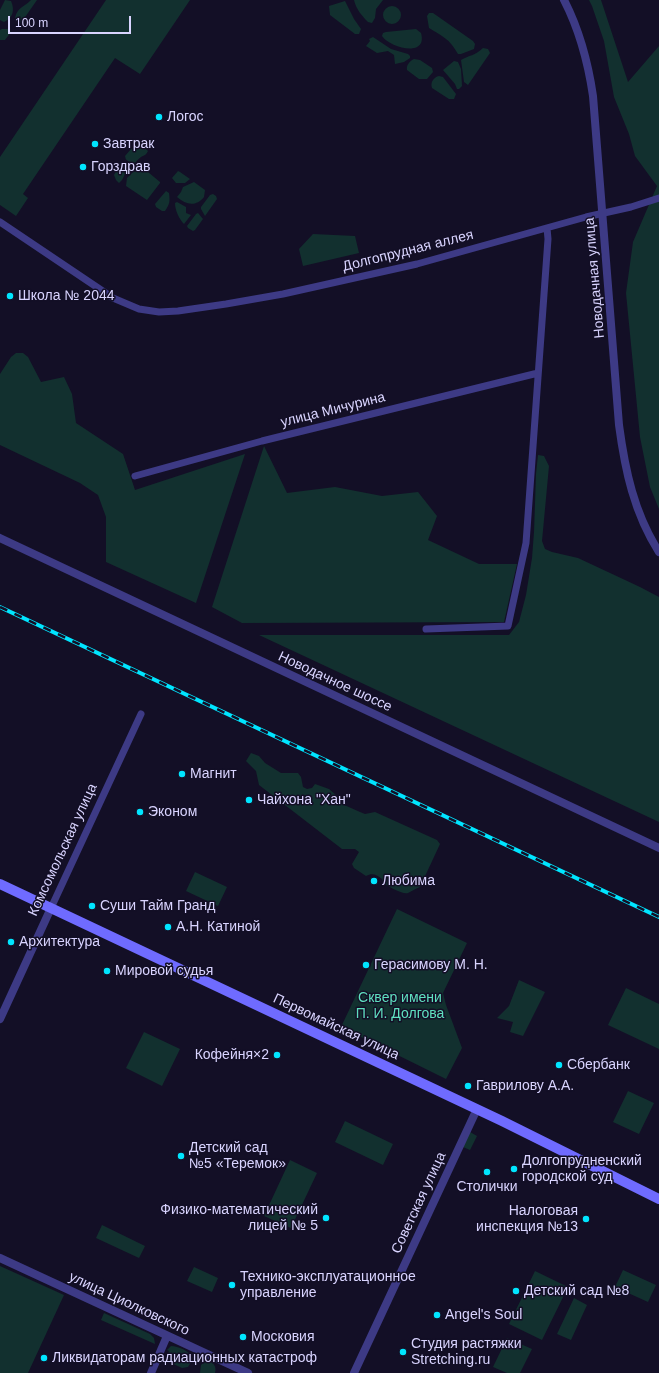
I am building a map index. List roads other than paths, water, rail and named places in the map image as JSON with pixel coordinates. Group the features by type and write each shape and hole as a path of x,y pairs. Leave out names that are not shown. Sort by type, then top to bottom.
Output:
{"main road":[{"name":"Первомайская улица","path":"0,884 477,1110 659,1199"}],"street":[{"name":"Новодачная улица","path":"564,0 573,17 577,29 588,67 593,96 624,461 637,510 644,526 659,552"},
{"name":"Долгопрудная аллея","path":"0,222 113,298 139,309 159,312 178,311 226,304 324,285 417,264 586,217 632,207 659,198"},
{"path":"426,628 508,626 526,543 548,239 547,228"},
{"name":"улица Мичурина","path":"135,476 262,441 538,373"},
{"name":"Новодачное шоссе","path":"0,538 659,848"},
{"name":"Комсомольская улица","path":"0,1019 141,714"},
{"name":"Советская улица","path":"354,1373 477,1110"},
{"name":"улица Циолковского","path":"0,1258 248,1373"},
{"path":"151,1373 167,1336"}],"railway":[{"path":"0,607 659,917"}],"place":[{"name":"Логос","path":"159,117"},
{"name":"Завтрак","path":"95,144"},
{"name":"Горздрав","path":"83,167"},
{"name":"Школа № 2044","path":"10,296"},
{"name":"Магнит","path":"182,774"},
{"name":"Чайхона \"Хан\"","path":"249,800"},
{"name":"Эконом","path":"140,812"},
{"name":"Любима","path":"374,881"},
{"name":"Суши Тайм Гранд","path":"92,906"},
{"name":"А.Н. Катиной","path":"168,927"},
{"name":"Архитектура","path":"11,942"},
{"name":"Герасимову М. Н.","path":"366,965"},
{"name":"Мировой судья","path":"107,971"},
{"name":"Кофейня×2","path":"277,1055"},
{"name":"Сбербанк","path":"559,1065"},
{"name":"Гаврилову А.А.","path":"468,1086"},
{"name":"Детский сад №5 «Теремок»","path":"181,1156"},
{"name":"Долгопрудненский городской суд","path":"514,1169"},
{"name":"Столички","path":"487,1172"},
{"name":"Физико-математический лицей № 5","path":"326,1218"},
{"name":"Налоговая инспекция №13","path":"586,1219"},
{"name":"Технико-эксплуатационное управление","path":"232,1285"},
{"name":"Детский сад №8","path":"516,1291"},
{"name":"Angel's Soul","path":"437,1315"},
{"name":"Московия","path":"243,1337"},
{"name":"Студия растяжки Stretching.ru","path":"403,1352"},
{"name":"Ликвидаторам радиационных катастроф","path":"44,1358"}],"park label":[{"name":"Сквер имени П. И. Долгова","path":"400,1006"}]}
